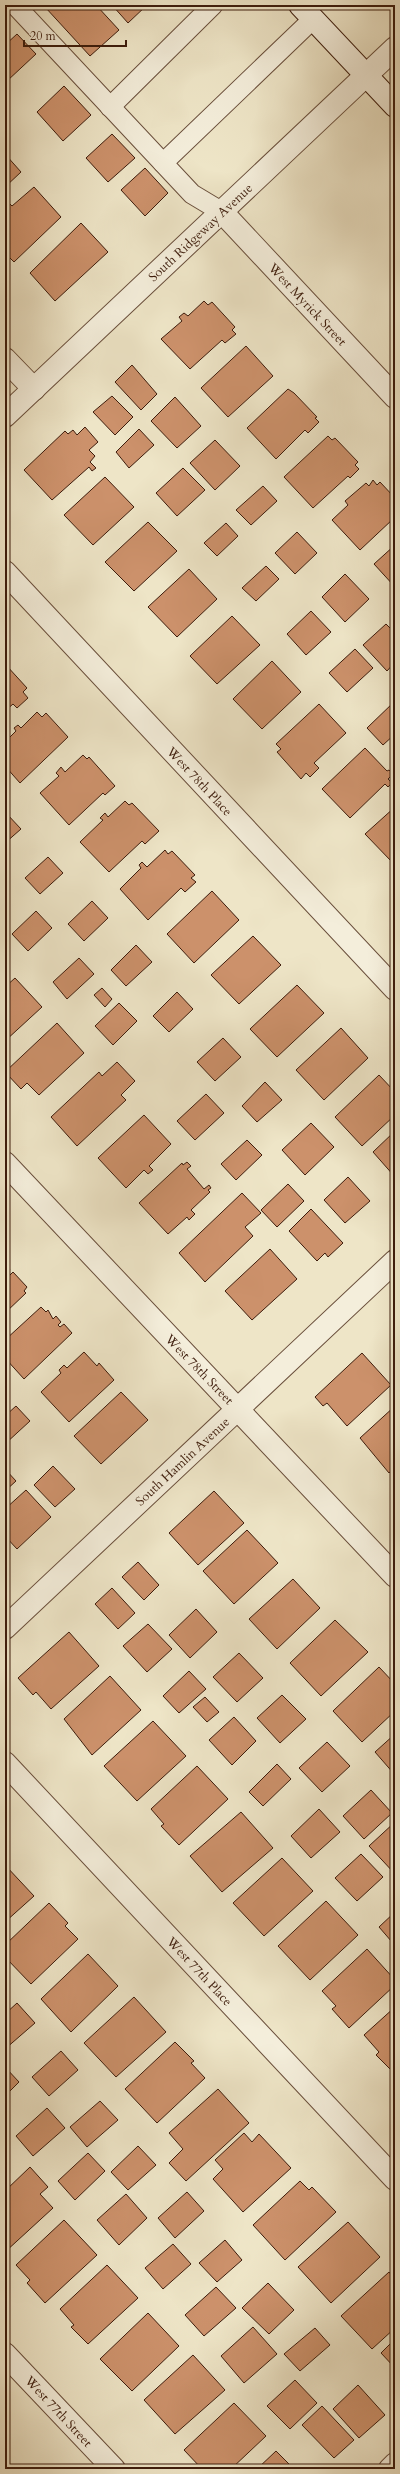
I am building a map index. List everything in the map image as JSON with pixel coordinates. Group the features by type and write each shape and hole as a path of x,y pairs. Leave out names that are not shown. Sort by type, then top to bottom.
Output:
{"street":[{"path":"307,12 395,106"},
{"name":"South Ridgeway Avenue","path":"5,416 395,48"},
{"name":"West Myrick Street","path":"222,212 395,397"},
{"path":"5,359 34,389"},
{"name":"West 78th Place","path":"5,572 395,989"},
{"name":"West 78th Street","path":"5,1163 395,1576"},
{"name":"South Hamlin Avenue","path":"5,1628 395,1261"},
{"name":"West 77th Place","path":"5,1763 395,2179"},
{"name":"West 77th Street","path":"5,2354 114,2469"},
{"path":"390,2469 395,2464"}],"lane":[{"path":"15,5 192,194 222,212"},
{"path":"110,107 213,5"},
{"path":"163,163 307,12"}],"building":[{"path":"47,5 96,5 119,30 90,56 45,7"},
{"path":"112,5 147,5 128,23"},
{"path":"17,34 36,54 7,81 5,78 5,45"},
{"path":"64,86 91,115 63,141 37,112"},
{"path":"112,134 135,158 108,182 86,158"},
{"path":"5,154 21,172 5,187"},
{"path":"145,168 168,193 145,216 121,190"},
{"path":"34,187 61,217 14,262 5,253 5,207 9,203 12,206"},
{"path":"81,223 108,252 55,301 30,273"},
{"path":"204,301 208,305 212,302 235,327 232,330 236,334 225,343 222,340 190,369 161,339 182,321 179,317 184,313 188,316"},
{"path":"246,346 273,376 228,417 201,388"},
{"path":"132,365 157,394 141,410 115,382"},
{"path":"288,389 294,393 317,417 315,418 319,422 308,433 305,430 276,459 247,428"},
{"path":"112,396 133,417 115,435 93,412"},
{"path":"175,397 201,426 177,448 151,421"},
{"path":"85,427 98,442 89,450 95,456 90,462 96,468 92,471 89,467 52,500 24,470 65,431 68,434 73,430 77,435"},
{"path":"139,429 154,445 129,468 116,452"},
{"path":"328,436 332,440 335,438 358,462 355,465 359,469 350,478 348,476 313,508 284,477"},
{"path":"215,440 240,466 215,490 190,463"},
{"path":"183,468 205,490 177,516 156,493"},
{"path":"105,477 134,507 93,545 64,515"},
{"path":"373,480 377,485 380,482 395,498 395,522 393,519 360,550 332,520 348,505 345,501 366,483 369,486"},
{"path":"263,486 277,501 251,525 236,510"},
{"path":"148,522 177,551 134,591 105,562"},
{"path":"226,523 238,536 217,556 204,543"},
{"path":"297,532 317,553 295,574 275,553"},
{"path":"395,545 395,587 374,564"},
{"path":"266,566 279,579 256,601 242,588"},
{"path":"189,569 217,599 177,637 148,607"},
{"path":"345,574 369,599 345,622 322,597"},
{"path":"311,611 331,632 306,655 287,634"},
{"path":"232,616 260,645 217,684 190,656"},
{"path":"386,624 395,633 395,662 387,671 363,645"},
{"path":"355,649 373,668 347,692 329,673"},
{"path":"272,661 301,692 262,729 233,699"},
{"path":"6,665 27,688 23,692 28,698 17,708 13,704 5,711"},
{"path":"395,701 395,734 383,745 367,728"},
{"path":"319,704 346,733 314,763 319,768 310,777 306,773 301,779 277,752 281,749 276,744"},
{"path":"37,712 42,717 46,713 68,737 20,783 5,766 5,742 16,731 14,728 18,725 21,728"},
{"path":"365,748 387,771 389,770 393,774 388,779 392,783 388,787 385,784 350,818 322,789"},
{"path":"83,755 87,759 89,757 115,786 105,795 103,793 69,825 40,793 59,776 56,773 61,767 65,772"},
{"path":"125,801 129,805 132,803 159,831 145,844 142,841 109,872 80,842 103,820 100,818 105,813 108,817"},
{"path":"395,807 395,859 392,862 365,834"},
{"path":"6,813 21,829 5,843 5,814"},
{"path":"165,850 168,854 172,851 195,875 191,878 196,882 185,892 181,888 148,920 120,889 141,868 139,865 142,862 147,867"},
{"path":"48,857 63,873 40,894 25,878"},
{"path":"5,876 10,881 5,886"},
{"path":"212,891 239,920 194,963 167,934"},
{"path":"92,901 108,918 84,941 68,924"},
{"path":"36,911 52,928 28,951 12,934"},
{"path":"253,936 281,965 239,1004 211,975"},
{"path":"136,945 152,962 126,986 111,970"},
{"path":"79,958 94,974 67,999 53,982"},
{"path":"15,978 42,1007 5,1041 5,987"},
{"path":"297,985 324,1013 277,1057 250,1029"},
{"path":"102,988 112,999 105,1007 94,995"},
{"path":"177,992 193,1009 169,1032 153,1016"},
{"path":"119,1003 137,1021 113,1045 95,1026"},
{"path":"57,1023 84,1053 39,1095 27,1083 21,1089 5,1072"},
{"path":"341,1028 368,1058 324,1100 296,1070"},
{"path":"223,1038 241,1057 215,1081 197,1062"},
{"path":"117,1062 135,1081 121,1095 126,1100 77,1146 51,1117 99,1072 102,1076"},
{"path":"379,1075 395,1092 395,1115 362,1146 335,1117"},
{"path":"265,1082 282,1100 257,1122 242,1106"},
{"path":"206,1094 224,1113 195,1140 177,1121"},
{"path":"144,1115 171,1144 149,1166 153,1170 148,1174 144,1170 126,1188 98,1158"},
{"path":"311,1123 334,1147 305,1175 282,1150"},
{"path":"395,1131 395,1177 373,1152"},
{"path":"247,1140 262,1155 236,1180 221,1164"},
{"path":"187,1162 191,1166 187,1169 204,1189 209,1185 211,1188 208,1190 210,1192 191,1210 195,1214 189,1220 187,1217 168,1234 139,1203 182,1163 183,1165"},
{"path":"348,1177 370,1201 345,1223 324,1200"},
{"path":"288,1184 304,1201 277,1227 261,1210"},
{"path":"242,1193 261,1213 245,1227 253,1236 205,1282 179,1253"},
{"path":"311,1209 343,1243 328,1257 325,1253 317,1261 289,1231"},
{"path":"270,1249 297,1279 252,1320 225,1291"},
{"path":"5,1264 10,1270 7,1273 9,1276 13,1272 27,1287 24,1291 26,1293 5,1313"},
{"path":"41,1307 46,1312 48,1310 53,1319 56,1316 61,1322 58,1325 60,1327 64,1324 72,1333 24,1379 5,1358 5,1340"},
{"path":"84,1352 97,1366 99,1363 114,1380 69,1422 41,1392 61,1373 59,1370 64,1365 67,1368"},
{"path":"362,1353 391,1385 347,1426 327,1403 323,1406 315,1397"},
{"path":"121,1392 148,1420 101,1464 74,1436"},
{"path":"16,1406 30,1421 5,1444 5,1416"},
{"path":"395,1406 395,1467 389,1473 360,1438"},
{"path":"53,1466 75,1489 55,1507 34,1485"},
{"path":"5,1469 16,1481 5,1491"},
{"path":"26,1490 51,1517 17,1549 5,1536 5,1509"},
{"path":"214,1491 244,1523 198,1565 169,1533"},
{"path":"247,1530 278,1563 234,1604 203,1571"},
{"path":"138,1562 159,1585 144,1600 122,1577"},
{"path":"293,1579 320,1608 277,1649 249,1619"},
{"path":"112,1588 135,1613 118,1629 95,1604"},
{"path":"196,1609 217,1632 190,1658 169,1635"},
{"path":"335,1620 368,1652 321,1696 290,1663"},
{"path":"148,1624 172,1649 147,1672 123,1646"},
{"path":"69,1632 99,1666 51,1709 36,1692 33,1695 18,1678"},
{"path":"239,1653 263,1678 237,1702 213,1677"},
{"path":"379,1667 395,1684 395,1711 362,1742 333,1711"},
{"path":"189,1671 206,1689 179,1713 163,1696"},
{"path":"110,1676 141,1710 92,1755 64,1719"},
{"path":"282,1695 306,1719 280,1743 257,1718"},
{"path":"205,1697 219,1712 207,1722 193,1707"},
{"path":"234,1717 256,1741 232,1765 209,1740"},
{"path":"153,1721 186,1756 137,1801 104,1766"},
{"path":"395,1734 395,1775 375,1752"},
{"path":"327,1742 350,1766 322,1792 299,1768"},
{"path":"277,1764 291,1779 263,1806 249,1792"},
{"path":"197,1766 228,1799 179,1845 161,1826 164,1824 151,1809"},
{"path":"371,1790 392,1813 364,1839 343,1816"},
{"path":"319,1809 340,1832 311,1858 291,1836"},
{"path":"241,1812 273,1848 222,1892 190,1856"},
{"path":"395,1822 395,1874 369,1846"},
{"path":"361,1854 383,1877 357,1901 335,1878"},
{"path":"282,1858 313,1891 264,1936 233,1903"},
{"path":"5,1865 34,1896 5,1922"},
{"path":"326,1901 358,1935 310,1980 278,1946"},
{"path":"49,1903 68,1923 65,1926 78,1939 31,1984 5,1957 5,1945"},
{"path":"395,1912 395,1940 392,1942 379,1927"},
{"path":"367,1949 395,1980 395,1985 349,2028 332,2009 336,2006 322,1991"},
{"path":"88,1954 118,1986 71,2032 41,1999"},
{"path":"134,1997 166,2032 116,2077 84,2043"},
{"path":"17,2003 35,2023 5,2049 5,2014"},
{"path":"395,2007 395,2068 392,2071 376,2055 379,2052 364,2035"},
{"path":"175,2042 194,2061 191,2063 205,2078 157,2123 125,2089"},
{"path":"61,2051 78,2070 49,2096 32,2077"},
{"path":"5,2067 19,2082 5,2096"},
{"path":"218,2089 249,2123 186,2181 169,2163 183,2149 169,2133"},
{"path":"100,2101 118,2120 87,2147 70,2127"},
{"path":"47,2108 65,2128 33,2156 16,2136"},
{"path":"244,2133 252,2142 259,2134 291,2168 243,2212 213,2179 223,2169 215,2160"},
{"path":"138,2146 156,2165 128,2190 111,2172"},
{"path":"88,2153 105,2171 75,2200 58,2181"},
{"path":"5,2159 9,2164 5,2168"},
{"path":"30,2167 48,2187 40,2194 53,2208 5,2252 5,2191"},
{"path":"300,2181 309,2190 312,2187 336,2212 285,2260 253,2225"},
{"path":"187,2192 204,2211 175,2238 158,2218"},
{"path":"126,2194 147,2218 119,2245 97,2220"},
{"path":"64,2220 97,2255 45,2303 27,2283 30,2280 16,2265"},
{"path":"348,2222 380,2257 331,2303 298,2267"},
{"path":"225,2240 242,2260 217,2282 199,2263"},
{"path":"173,2244 191,2264 163,2289 145,2268"},
{"path":"107,2265 138,2298 88,2344 71,2327 74,2325 60,2309"},
{"path":"389,2272 395,2279 395,2328 372,2349 341,2316"},
{"path":"268,2283 294,2310 269,2334 242,2308"},
{"path":"216,2287 236,2308 204,2336 185,2315"},
{"path":"148,2313 179,2346 132,2391 100,2359"},
{"path":"253,2327 277,2354 244,2383 221,2356"},
{"path":"315,2328 330,2345 300,2371 284,2354"},
{"path":"395,2339 395,2368 381,2353"},
{"path":"193,2355 225,2390 175,2434 144,2400"},
{"path":"295,2380 317,2403 290,2429 267,2406"},
{"path":"358,2385 385,2415 359,2438 333,2409"},
{"path":"234,2403 266,2436 231,2469 202,2469 184,2450"},
{"path":"322,2406 354,2440 334,2458 302,2425"},
{"path":"276,2451 294,2469 257,2469"},
{"path":"5,2463 11,2469 5,2469"}]}
